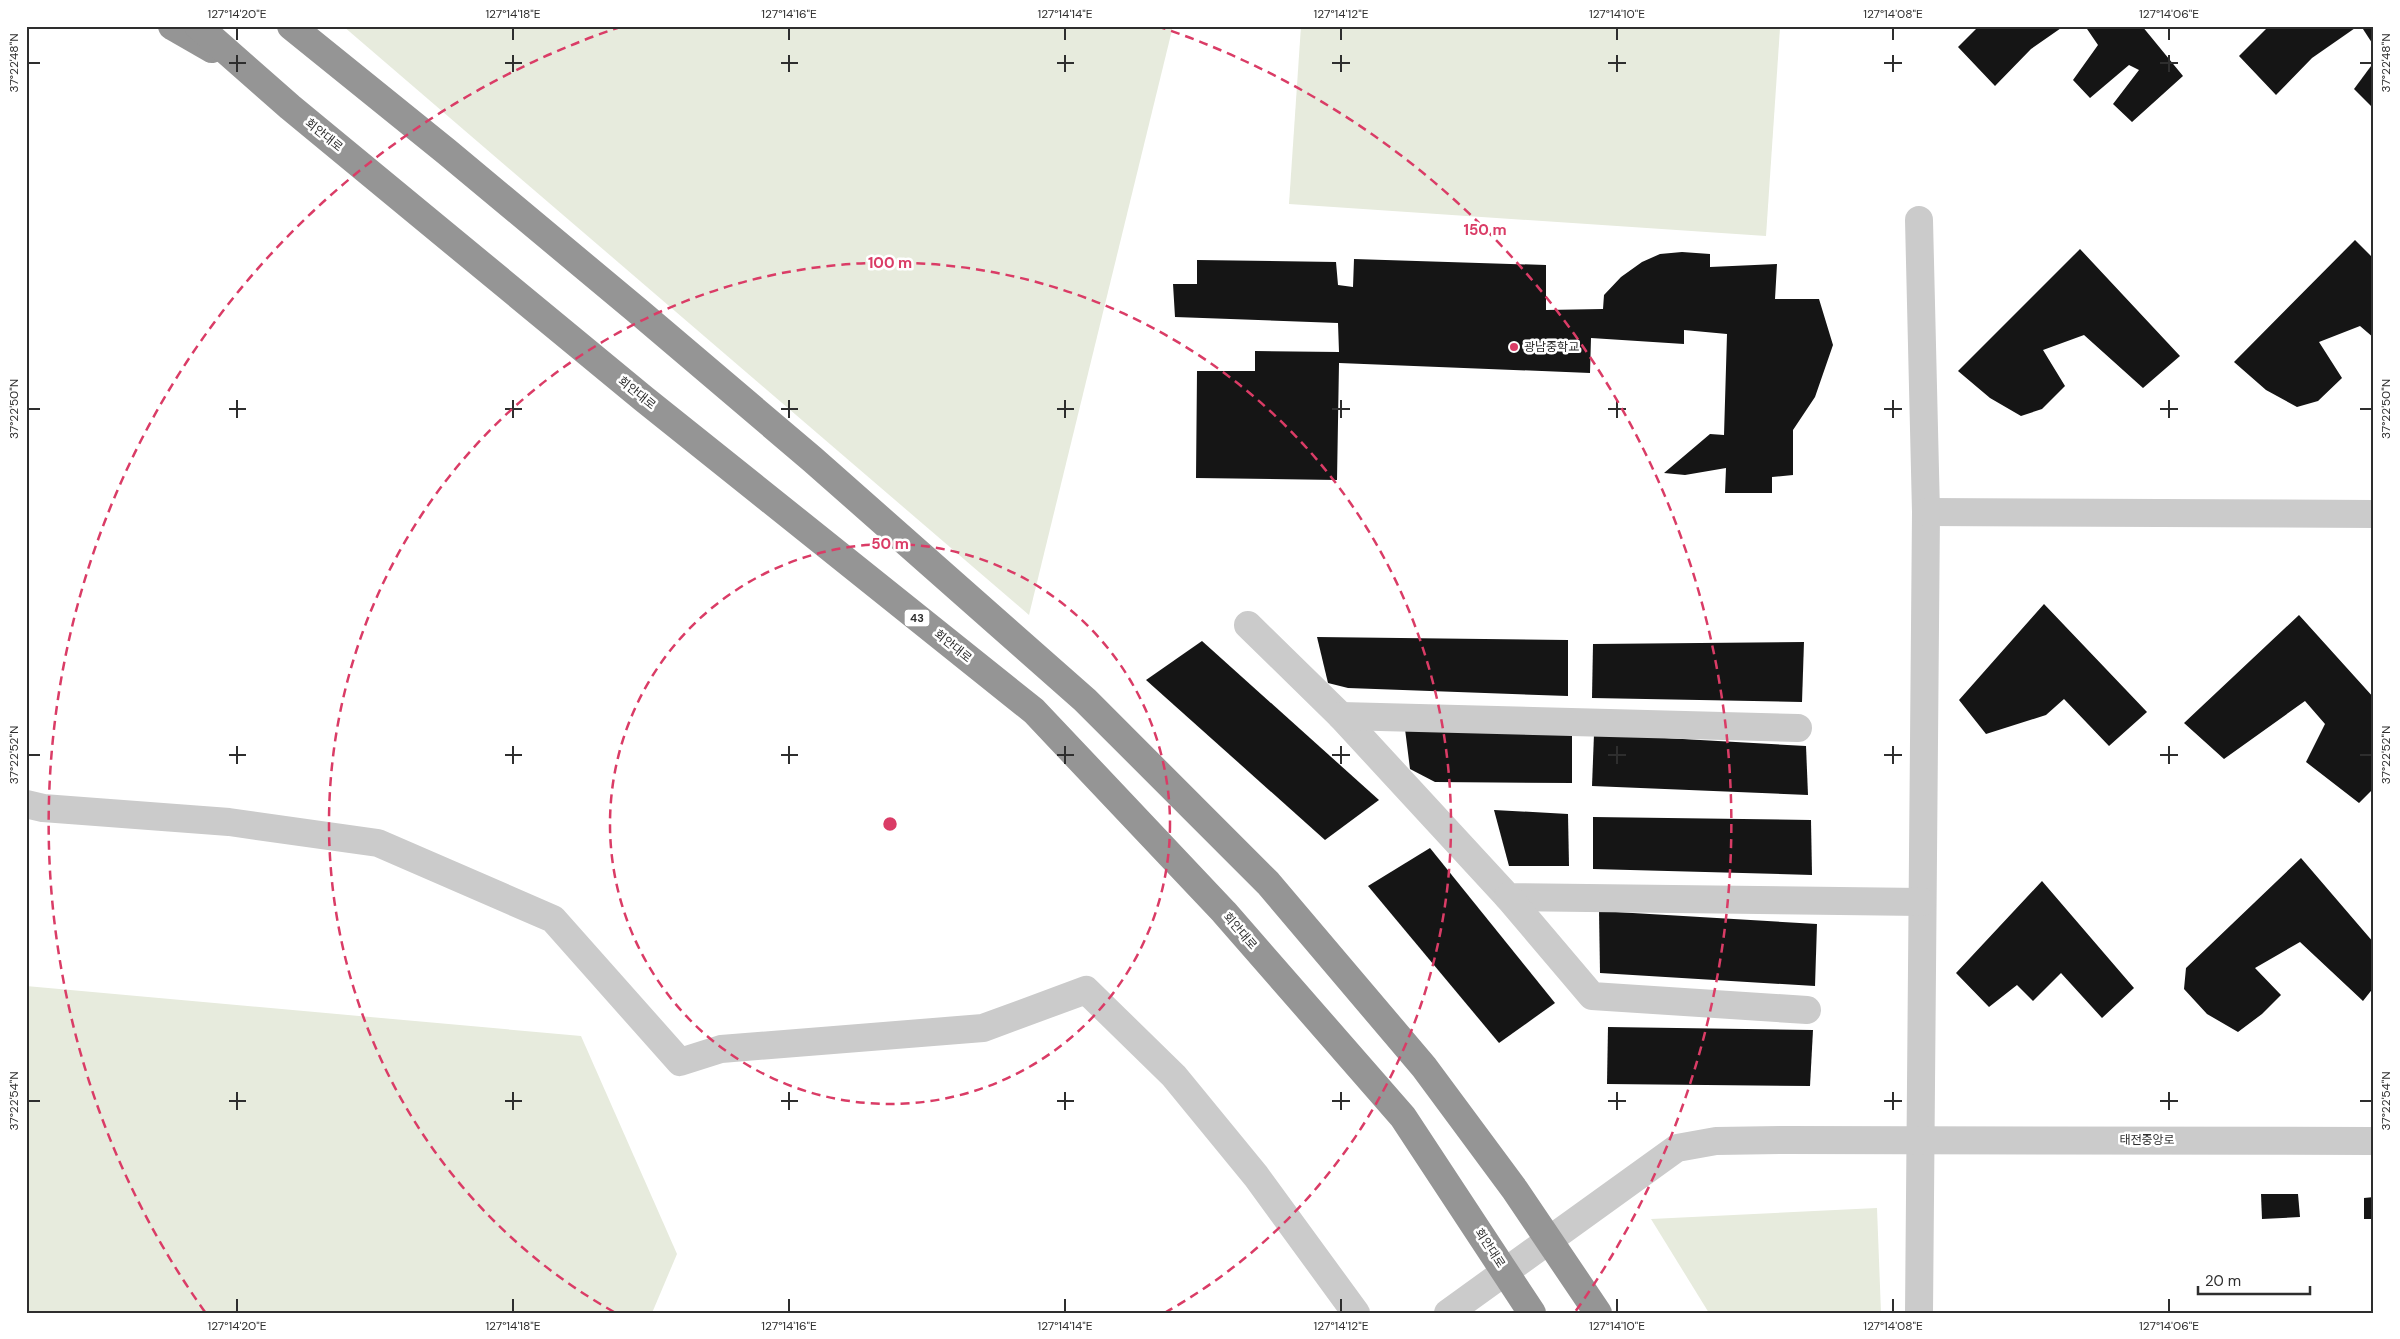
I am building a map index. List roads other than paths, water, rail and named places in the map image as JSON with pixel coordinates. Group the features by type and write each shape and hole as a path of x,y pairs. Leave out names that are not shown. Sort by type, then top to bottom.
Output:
{"highway":[{"path":"172,26 243,66"},
{"name":"회안대로","path":"198,26 243,66 644,399 1034,711 1224,912 1403,1117 1532,1313"},
{"path":"291,26 448,152 760,414 1092,707 1268,883 1417,1060 1515,1190 1598,1313"}],"street":[{"path":"1919,220 1926,512 1919,1140 1919,1313"},
{"path":"1926,512 2374,514"},
{"path":"1248,626 1341,716 1508,898 1592,996 1807,1010"},
{"path":"1341,716 1798,728"},
{"path":"26,804 43,808 229,822 378,843 553,919 680,1062 721,1049 983,1028 1086,990 1174,1076 1256,1176 1356,1313"},
{"path":"1508,898 1922,902"},
{"name":"태전중앙로","path":"1448,1313 1677,1148 1716,1142 1919,1140 2374,1141"}],"place":[{"name":"광남중학교","path":"1514,347"}]}
